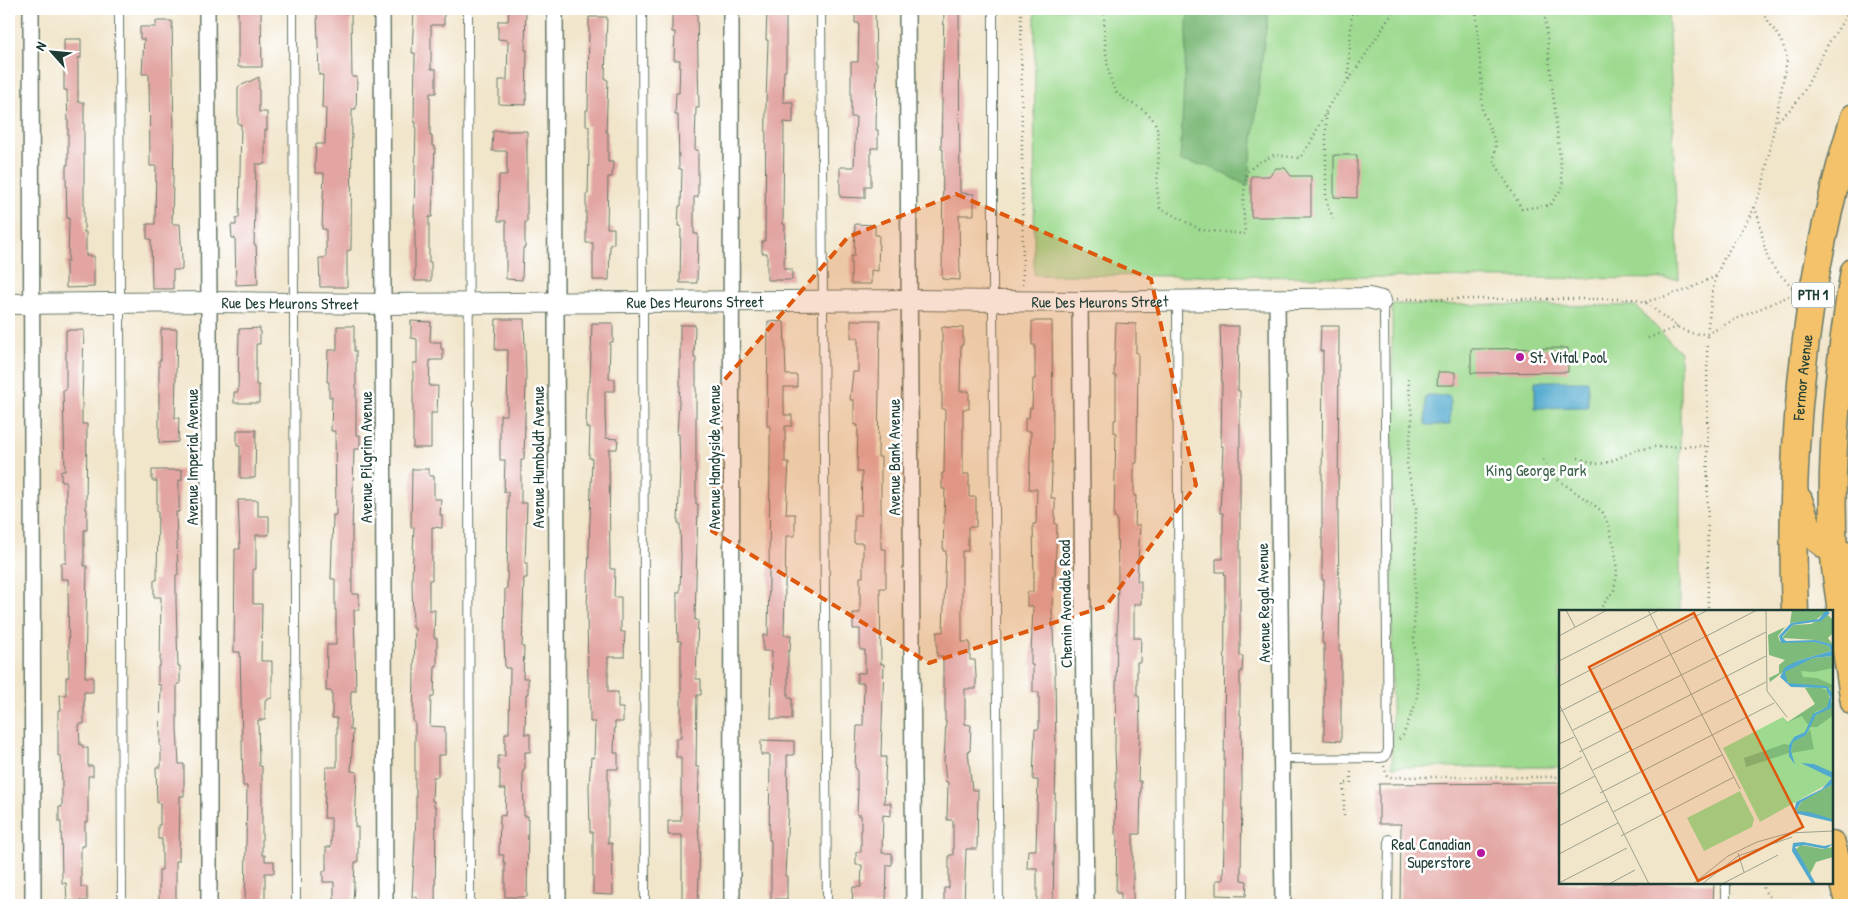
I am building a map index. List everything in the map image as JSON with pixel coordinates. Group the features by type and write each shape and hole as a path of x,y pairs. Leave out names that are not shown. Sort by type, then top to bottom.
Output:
{"highway":[{"name":"Fermor Avenue","path":"1795,610 1792,548 1794,477 1804,365 1814,291 1829,214 1854,117"},
{"name":"PTH 1","path":"1854,271 1843,334 1836,404 1834,464 1844,554 1846,654 1854,702"},
{"path":"1834,464 1854,501"},
{"path":"1794,477 1801,509 1811,534 1844,554"},
{"path":"1846,654 1854,610"},
{"path":"1833,848 1849,905"}],"street":[{"path":"31,9 33,905"},
{"name":"Avenue Imperial Avenue","path":"207,9 209,905"},
{"name":"Avenue Pilgrim Avenue","path":"382,9 385,905"},
{"name":"Avenue Humboldt Avenue","path":"555,9 558,905"},
{"name":"Avenue Handyside Avenue","path":"732,9 732,905"},
{"name":"Avenue Bank Avenue","path":"907,9 914,905"},
{"name":"Rue Des Meurons Street","path":"9,304 209,302 384,304 910,300 1080,302 1369,298 1381,301"},
{"name":"Avenue Regal Avenue","path":"1277,300 1283,905"},
{"name":"Chemin Avondale Road","path":"1080,302 1086,905"}],"lane":[{"path":"119,9 122,905"},
{"path":"293,9 296,905"},
{"path":"468,9 470,905"},
{"path":"642,9 645,905"},
{"path":"821,9 827,905"},
{"path":"993,9 993,301 999,905"},
{"path":"1177,301 1180,905"},
{"path":"1283,759 1382,758 1385,757 1388,746 1384,314 1381,301"},
{"path":"1388,905 1389,839"},
{"path":"1726,884 1726,905"}],"path":[{"path":"1021,9 1023,301"},
{"path":"1104,9 1108,74 1117,94 1142,108 1155,123 1158,141 1160,208 1201,230 1245,234 1243,205 1246,172 1274,155 1300,158 1311,142 1326,112 1395,9"},
{"path":"1348,80 1352,9"},
{"path":"1351,14 1382,9"},
{"path":"1476,9 1482,111 1496,143 1494,161 1522,209 1522,214"},
{"path":"1522,209 1550,206 1563,187 1544,9"},
{"path":"1708,610 1707,334 1712,293 1716,276 1724,258 1754,207 1763,185 1788,60 1786,52 1760,9"},
{"path":"1776,121 1792,107 1804,90 1828,44 1851,9"},
{"path":"1326,112 1326,200 1333,218"},
{"path":"1754,207 1762,226 1768,259 1796,294"},
{"path":"1645,302 1687,290 1716,276"},
{"path":"1381,301 1391,299 1632,299 1645,302 1677,328 1690,334 1707,334 1789,296"},
{"path":"1648,338 1677,328"},
{"path":"1388,746 1396,742 1403,735 1418,692 1414,638 1416,508 1407,464 1412,419 1408,376"},
{"path":"1578,458 1597,464 1609,462 1637,450 1655,447 1706,446"},
{"path":"1543,460 1557,479 1602,511 1608,524 1615,549 1617,574 1614,590 1599,610"},
{"path":"1382,758 1387,778 1559,777"},
{"path":"1344,816 1344,783 1351,783 1351,759"},
{"path":"1761,884 1775,905"}],"highlighted area":[{"path":"956,194 1151,279 1196,485 1106,606 929,663 712,531 720,385 848,237"}],"green space":[{"path":"1035,9 1668,9 1679,279 1034,275"},
{"path":"1188,9 1269,9 1248,186 1208,166 1180,161"},
{"name":"King George Park","path":"1392,304 1636,306 1680,352 1680,610 1559,610 1559,767 1392,767"}],"water":[{"path":"1535,381 1588,381 1588,407 1535,408"},
{"path":"1428,395 1450,396 1450,425 1426,425 1425,398"}],"building":[{"path":"238,9 261,9 262,67 238,67"},
{"path":"414,9 443,9 444,13 444,25 431,25 431,69 436,69 436,93 430,93 430,136 432,136 432,146 435,146 432,217 429,217 431,281 415,281 416,122 414,122 415,53 412,53"},
{"path":"509,9 526,9 526,105 499,104 499,80 507,80 508,40 498,39 498,21 508,21"},
{"path":"767,9 782,9 782,16 786,16 786,71 784,71 783,102 793,102 793,123 784,122 784,269 792,269 792,280 767,280 767,253 762,253 762,241 765,241"},
{"path":"855,9 875,9 877,62 876,130 878,130 878,148 871,148 871,186 865,186 865,198 840,197 840,167 854,167 856,117 851,117 851,62 858,62 859,23 855,23"},
{"path":"944,9 959,9 960,193 974,194 974,215 959,215 960,280 942,279 943,149 941,149"},
{"path":"317,13 351,13 352,77 357,77 356,109 352,109 351,250 347,251 347,287 320,287 319,258 326,258 326,229 322,229 324,173 315,173 315,160 316,144 325,144 326,108 322,108 323,75 319,75"},
{"path":"672,13 697,13 699,108 696,108 695,150 698,150 698,197 694,197 694,234 698,234 697,283 680,283 681,226 678,226 679,206 681,206 682,169 679,169 678,115 675,115 676,93 679,93 680,60 674,60 675,32 672,32"},
{"path":"589,17 607,17 605,79 608,80 606,132 608,132 608,162 613,162 612,177 608,177 607,228 614,228 614,244 610,244 609,280 593,280 593,243 586,243 586,194 588,194 589,153 589,126 586,126 586,110 588,110"},
{"path":"156,21 172,21 174,136 172,224 180,224 182,259 182,270 173,270 173,289 152,289 151,239 147,239 147,224 155,224 156,166 150,166 149,74 142,74 144,39 140,39 140,27 156,27"},
{"path":"64,39 81,39 81,58 78,58 78,102 84,102 84,232 86,232 86,256 94,256 94,287 66,288 69,218 67,218 66,165 68,165 68,123 67,90 64,90"},
{"path":"259,77 259,112 267,112 267,130 265,130 265,164 256,164 254,245 256,245 258,284 236,285 235,238 232,238 231,225 236,225 236,218 239,218 241,124 238,124 238,87"},
{"path":"493,131 527,131 527,222 525,222 522,280 506,279 506,221 498,221 499,175 507,175 507,151 492,151"},
{"path":"1334,155 1357,155 1357,198 1334,197"},
{"path":"1276,168 1285,168 1291,176 1311,176 1311,217 1251,217 1251,176 1269,176"},
{"path":"855,224 875,225 875,235 879,235 878,271 871,270 871,284 851,284 851,256 854,256"},
{"path":"496,319 524,319 526,376 524,460 521,460 521,503 527,503 525,563 527,563 527,578 524,578 522,647 524,647 523,678 528,678 525,734 530,734 530,752 525,752 525,770 523,770 524,816 528,816 527,897 505,897 504,855 499,855 500,815 505,816 506,789 500,789 498,756 505,756 505,733 509,733 510,668 505,668 504,638 505,589 507,589 508,492 504,492 505,460 500,460 500,415 507,415 508,350 495,350"},
{"path":"851,320 880,320 878,457 881,457 881,549 886,549 886,588 880,588 881,664 884,664 881,757 886,757 884,803 891,803 891,816 883,815 882,853 892,853 892,865 887,865 886,905 852,905 853,887 861,887 862,865 856,865 856,852 861,852 861,815 857,815 858,790 857,769 855,768 857,726 863,726 864,683 857,683 857,673 865,673 865,650 860,650 860,629 853,629 853,613 860,613 860,577 863,577 863,543 854,543 854,515 861,515 862,472 857,472 858,425 854,425 854,400 850,400 853,372 858,372 858,338 851,338"},
{"path":"411,321 431,322 430,342 441,342 441,349 443,349 443,360 430,360 429,386 438,386 437,413 431,413 431,448 413,448 413,363 417,363 417,339 411,338"},
{"path":"768,321 784,322 786,375 797,375 797,387 784,387 784,415 792,415 792,426 785,426 785,462 789,462 786,514 795,514 795,536 786,536 784,635 791,635 790,651 788,651 788,698 792,698 792,719 771,719 772,651 763,651 763,635 768,635 769,574 770,426 767,426"},
{"path":"1032,321 1052,321 1053,437 1051,498 1055,498 1055,524 1057,524 1052,611 1056,756 1053,905 1037,905 1037,868 1027,868 1028,850 1036,850 1038,780 1033,780 1035,729 1039,729 1039,692 1033,692 1033,665 1031,665 1033,606 1027,606 1027,592 1033,592 1034,581 1033,524 1036,524 1037,489 1029,489 1031,431 1025,431 1025,418 1029,418 1030,408 1032,408 1033,379 1035,379 1035,345 1032,345"},
{"path":"592,323 613,323 613,342 610,342 609,379 615,379 615,391 605,391 606,438 618,439 617,449 609,449 610,569 615,569 614,597 621,597 621,632 625,632 624,657 608,657 608,692 618,692 618,708 623,708 623,722 615,722 614,753 618,753 618,769 608,769 608,843 612,843 613,895 593,894 593,832 590,832 589,786 591,757 594,758 595,722 590,722 590,683 588,683 587,608 592,458 589,458 590,428 586,428"},
{"path":"1116,323 1136,324 1136,353 1138,353 1137,463 1134,463 1134,496 1136,496 1135,525 1140,525 1137,581 1141,581 1141,604 1134,604 1134,638 1141,638 1140,662 1137,662 1137,696 1139,696 1140,723 1138,781 1141,781 1140,834 1133,834 1133,905 1121,905 1121,893 1116,893 1115,748 1118,575 1117,518 1114,518 1116,376 1114,376"},
{"path":"680,325 695,325 696,504 698,504 695,620 698,620 696,679 701,679 701,695 697,695 696,767 699,767 698,822 700,841 698,905 682,905 682,835 668,835 668,821 681,821 681,757 676,757 676,738 681,738 681,641 678,641 677,612 677,592 680,592 681,555 680,523 678,523 679,434 677,434 680,386"},
{"path":"337,326 354,326 354,351 356,351 356,435 360,435 360,449 354,449 352,536 352,594 359,594 359,610 354,610 356,691 351,691 350,730 353,730 351,771 357,772 355,827 358,827 358,862 355,862 353,905 336,905 336,900 334,900 334,882 323,882 323,871 326,871 326,847 331,847 331,818 324,818 326,767 337,767 337,718 332,718 332,691 326,691 327,645 336,645 335,579 331,579 333,515 336,515 335,431 331,431 332,397 329,397 329,382 327,382 328,350 337,350"},
{"path":"1220,326 1239,326 1240,656 1243,656 1242,672 1240,672 1241,880 1247,881 1246,896 1216,895 1216,880 1223,880 1225,805 1225,577 1224,572 1216,572 1216,559 1223,559 1223,513 1220,513 1223,446 1221,446 1222,385"},
{"path":"1321,326 1339,326 1338,522 1341,741 1324,740 1324,643 1322,643 1324,580 1322,580 1323,351 1320,351"},
{"path":"942,327 963,328 960,391 969,391 969,409 963,409 963,474 969,474 969,497 976,497 976,527 968,527 968,551 962,551 962,642 970,642 970,660 975,660 976,676 976,689 965,689 965,724 971,725 970,751 968,751 972,790 978,790 977,849 966,849 964,905 944,905 944,888 949,888 949,855 953,855 953,820 947,820 948,782 946,782 944,762 946,721 943,656 937,656 937,632 943,632 946,551 943,551 945,489 942,489 942,473 944,473 945,409 942,409"},
{"path":"260,328 260,344 256,344 256,385 259,385 259,403 234,403 234,392 238,392 239,329"},
{"path":"161,329 177,329 175,418 179,418 178,442 159,443"},
{"path":"66,330 84,330 82,424 87,424 87,530 84,530 84,566 87,566 85,677 93,677 93,692 84,692 84,724 79,724 80,745 83,745 83,748 88,748 88,766 93,766 93,776 88,776 88,822 85,822 85,846 81,846 81,887 87,887 87,901 67,901 66,883 62,883 61,822 59,822 59,807 62,807 62,781 61,756 58,756 58,710 61,710 60,695 66,695 66,677 69,677 68,579 61,579 61,563 66,563 66,481 61,481 61,471 65,471 63,390 66,390"},
{"name":"St. Vital Pool","path":"1568,348 1568,372 1471,373 1471,349"},
{"path":"1438,372 1455,372 1455,385 1437,385"},
{"path":"237,430 256,430 255,478 240,478 240,446 237,446"},
{"path":"412,469 429,469 429,476 434,476 434,499 441,499 440,515 442,515 442,528 432,527 432,580 429,580 429,610 435,610 434,638 437,638 437,666 435,666 434,697 431,697 430,726 445,727 445,755 438,755 438,777 433,777 432,801 434,801 434,807 436,807 435,905 417,905 417,897 412,897 416,788 415,722 413,722 415,628 413,628 412,580 414,527 411,527"},
{"path":"152,470 182,470 182,480 179,480 179,512 176,512 178,575 176,575 176,603 178,666 180,666 180,684 177,684 177,729 179,764 184,764 184,796 180,796 179,861 176,861 176,905 159,905 159,870 162,870 162,839 158,839 160,803 157,803 156,767 161,767 161,685 158,685 158,666 160,666 161,597 154,597 154,580 157,580 158,512 157,481 152,481"},
{"path":"238,500 258,500 258,516 269,516 269,535 256,535 256,569 253,569 253,604 262,604 261,661 272,661 272,698 265,700 265,720 258,720 259,766 262,766 262,855 265,855 265,861 274,861 274,873 265,873 265,904 245,904 247,786 243,786 240,652 234,652 235,549 240,549"},
{"path":"761,740 794,741 794,755 787,755 788,812 785,876 787,876 787,899 771,899 771,840 769,840 770,755 761,755"},
{"name":"Real Canadian Superstore","path":"1559,783 1559,884 1714,884 1713,905 1400,905 1401,824 1379,824 1379,784"}],"place":[{"name":"St. Vital Pool","path":"1520,357"},
{"name":"Real Canadian Superstore","path":"1481,853"}]}
